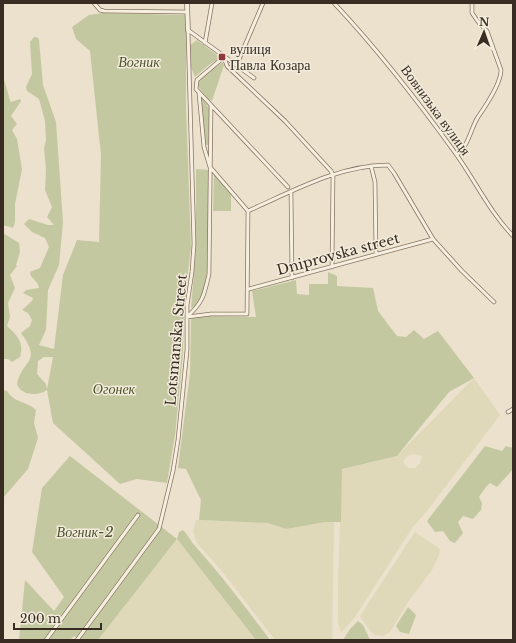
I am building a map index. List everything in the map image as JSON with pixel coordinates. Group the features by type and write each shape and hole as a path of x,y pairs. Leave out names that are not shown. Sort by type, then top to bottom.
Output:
{"street":[{"path":"94,3 100,10 118,12 187,12"},
{"name":"Lotsmanska Street","path":"77,640 159,529 178,440 187,350 187,317 194,244 186,3"},
{"path":"205,43 212,3"},
{"path":"236,64 263,3"},
{"name":"Вовнизька вулиця","path":"334,3 397,74 457,155 486,202 513,236"},
{"path":"457,155 468,143 478,118 486,109 499,81 501,70 487,31 474,18 472,3"},
{"path":"188,30 254,78"},
{"path":"224,57 227,66 285,121 327,165 332,175 332,267"},
{"path":"224,57 197,80 195,86 199,93 288,187"},
{"path":"189,76 197,80"},
{"path":"187,317 211,314 247,314 249,289 248,211 210,167 204,147 199,93"},
{"path":"187,317 199,306 205,294 209,274 211,106"},
{"path":"248,211 332,175 371,166 388,165 434,239 494,302"},
{"path":"371,166 375,182 376,254"},
{"path":"291,192 292,278"},
{"name":"Dniprovska street","path":"249,289 434,239"},
{"path":"508,412 513,409"},
{"path":"46,640 138,515"}],"shaded area":[{"path":"474,378 500,415 427,511 412,528 355,617 341,633 338,622 338,583 342,469 397,456","holes":["414,454 422,456 420,463 415,468 408,468 401,460 403,462 407,456"]},
{"path":"196,520 268,523 286,529 325,522 334,522 332,640 275,640 221,570 197,543 193,531"},
{"path":"415,532 440,549 439,555 432,570 410,599 390,632 383,636 375,635 371,632 360,616"},
{"path":"177,539 256,640 98,640"}],"green space":[{"path":"102,13 186,15 186,107 191,247 184,307 183,353 175,435 167,483 137,479 120,484 53,423 47,390 30,394 22,391 17,384 31,356 27,343 21,333 30,326 32,320 28,313 22,310 32,301 33,298 23,293 26,290 39,288 30,272 40,268 49,247 45,238 32,232 24,224 29,219 48,225 54,225 47,217 52,207 45,190 45,121 39,99 27,91 26,87 32,74 30,42 34,37 37,37 39,40 43,85 56,122 63,222 59,265 48,290 46,330 39,345 54,349 63,275 77,240 99,242 101,155 90,51 76,39 72,27 89,15","holes":["44,357 53,357 47,389 46,384 37,374 38,361"]},
{"path":"197,40 221,58 210,64 195,77 190,65 189,46"},
{"path":"223,62 224,65 212,101 208,99 196,84 206,73"},
{"path":"3,76 11,102 20,99 21,101 11,116 17,124 12,130 17,139 22,169 15,204 15,222 13,228 3,225"},
{"path":"200,95 210,109 208,145 205,145"},
{"path":"196,169 209,170 210,239 209,257 203,291 198,305 191,308 196,250"},
{"path":"214,174 231,193 231,211 213,211"},
{"path":"3,233 19,243 20,252 17,266 10,275 15,288 8,303 10,317 7,326 17,336 21,343 20,357 12,362 8,359 3,359"},
{"path":"328,272 337,276 337,286 373,288 378,311 397,336 406,337 414,330 424,339 438,331 474,378 449,392 397,456 342,469 341,522 325,522 286,529 268,523 199,520 201,500 186,469 178,468 190,373 191,319 202,316 256,317 252,291 296,280 297,294 309,295 309,284 328,284"},
{"path":"3,390 7,391 13,398 36,410 34,423 38,438 28,469 3,498"},
{"path":"485,446 502,451 506,446 513,448 513,469 497,487 490,483 486,487 479,497 482,503 481,510 473,519 463,516 458,522 463,533 455,543 450,541 443,531 435,532 427,521"},
{"name":"Вогник-2","path":"70,456 177,539 98,640 79,640 74,636 70,640 19,640 25,580 54,611 64,597 32,552 42,488"},
{"path":"183,530 270,640 256,640 177,539 179,532"},
{"path":"408,607 416,615 409,634 400,632 396,626"},
{"path":"358,621 363,625 370,640 343,640 350,629"}],"place":[{"name":"вулиця Павла Козара","path":"222,57"}],"park label":[{"name":"Вогник","path":"139,62"},
{"name":"Огонек","path":"114,389"}]}
